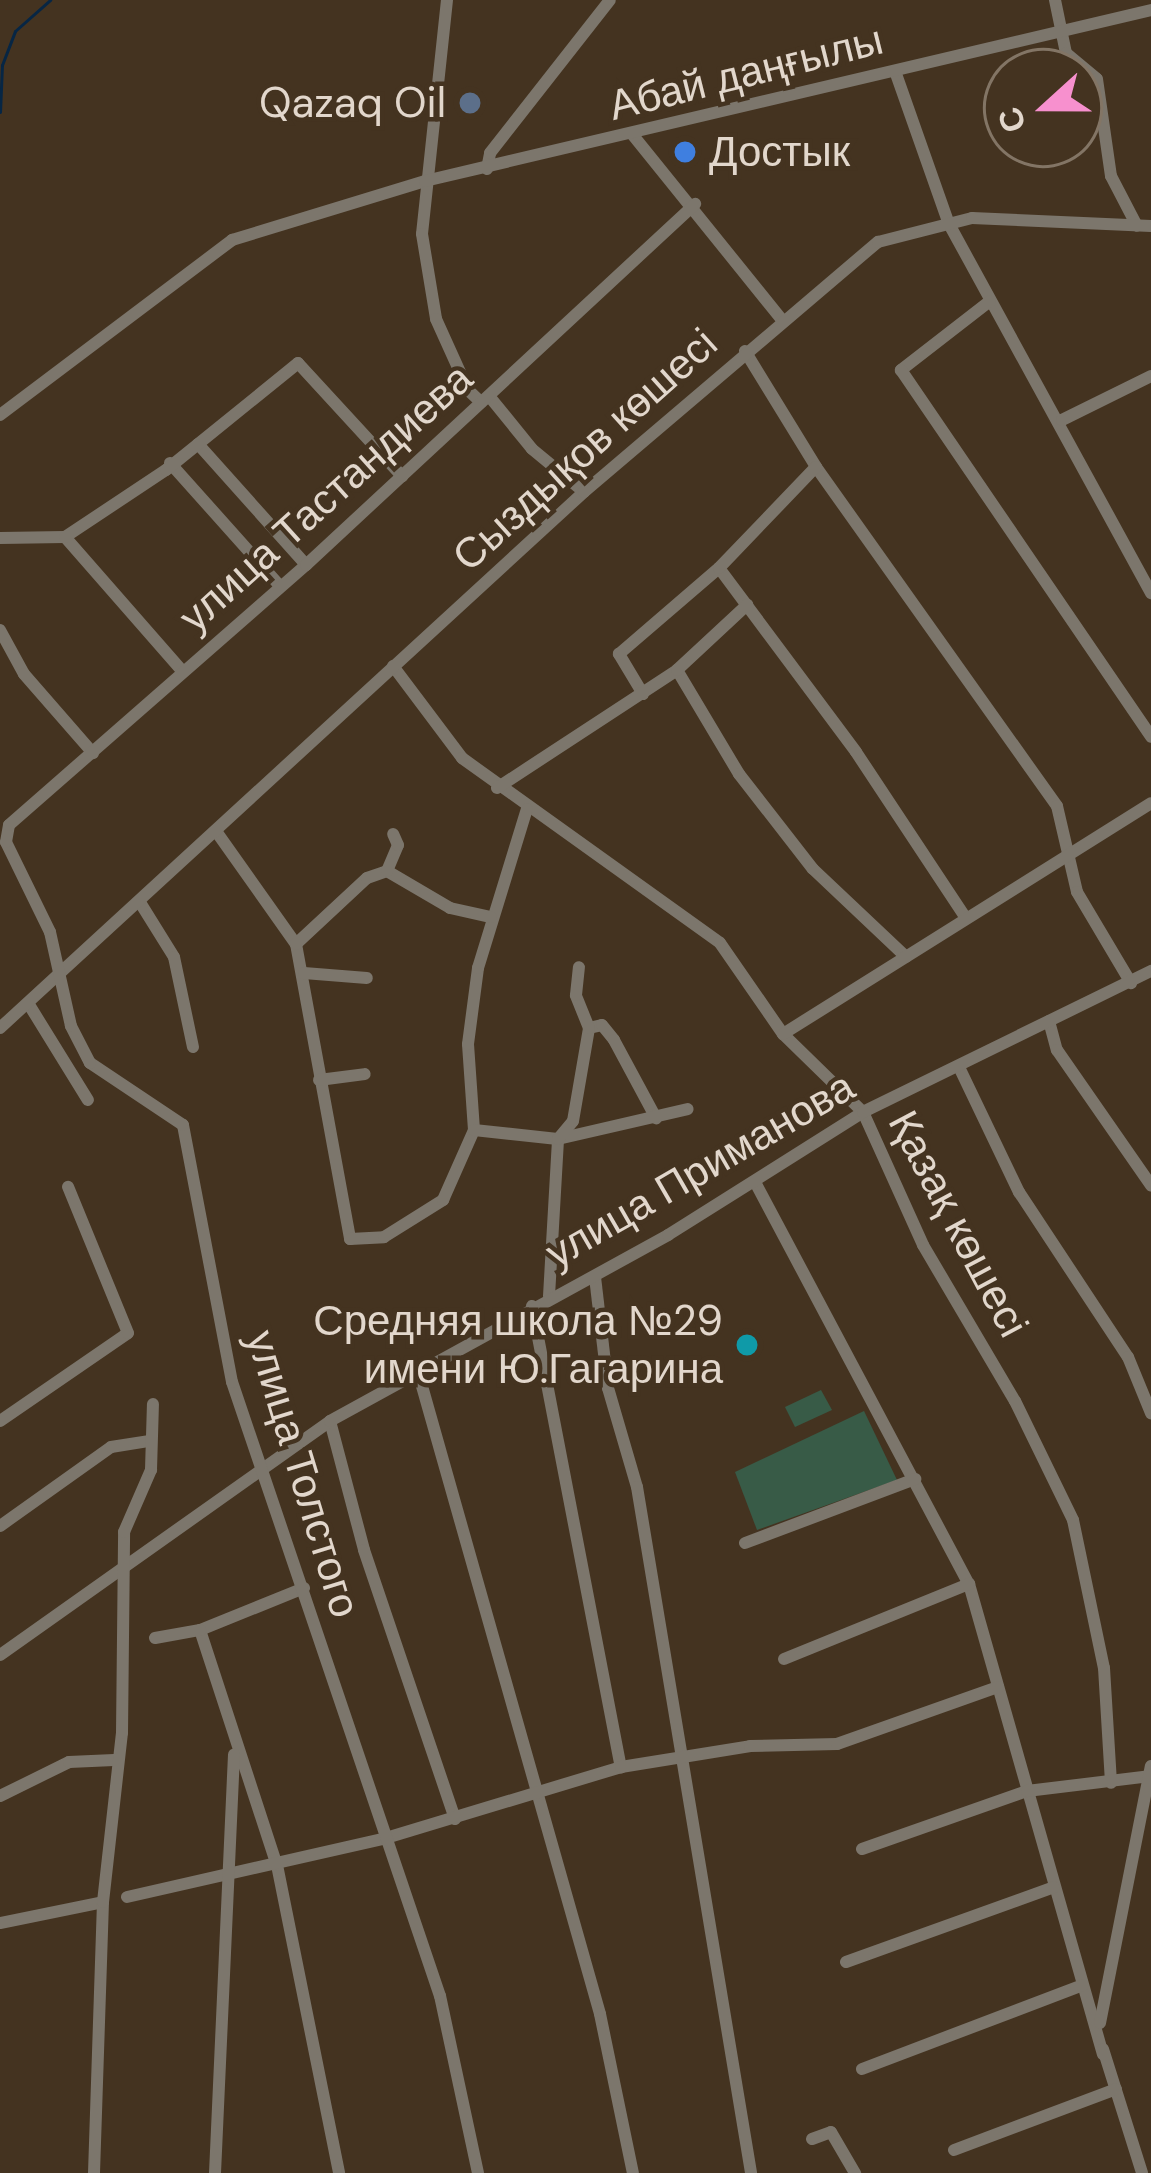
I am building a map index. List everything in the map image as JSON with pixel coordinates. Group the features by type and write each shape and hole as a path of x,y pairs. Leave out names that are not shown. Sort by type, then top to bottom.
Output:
{"street":[{"path":"447,0 425,181 428,287 456,365 532,449 584,492"},
{"path":"487,169 490,153 610,0"},
{"path":"1054,0 1066,53 1097,79 1111,176 1144,226"},
{"name":"Абай даңғылы","path":"0,415 232,240 425,181 1151,10"},
{"path":"895,71 949,224 1062,420 1151,593"},
{"path":"632,134 695,204 782,320"},
{"name":"улица Тастандиева","path":"6,842 8,825 306,565 695,204"},
{"name":"Сыздықов көшесі","path":"0,1028 218,834 584,492 878,242 949,224 1060,218 1144,226"},
{"path":"990,302 901,370 1151,737"},
{"path":"745,351 817,467 1057,806 1077,892 1151,992"},
{"path":"0,538 64,537 198,444 298,363 402,476"},
{"path":"1062,420 1151,376"},
{"path":"198,444 306,565"},
{"path":"170,463 280,586"},
{"path":"643,694 619,654 719,568 817,467"},
{"path":"64,537 183,672"},
{"path":"719,568 966,918"},
{"path":"497,788 677,670 747,605"},
{"path":"0,630 24,674 93,753"},
{"name":"Қазақ көшесі","path":"393,667 462,758 497,788 720,943 783,1034 863,1112 923,1246 1015,1401 1073,1520 1104,1668 1112,1783"},
{"path":"677,670 739,774 813,869 906,957"},
{"path":"783,1034 1151,803"},
{"path":"218,834 296,944 350,1239 384,1238 417,1224 443,1200 474,1130 468,1044 491,917 527,809"},
{"path":"296,944 367,878 387,871 398,845 393,834"},
{"name":"улица Толстого","path":"6,842 61,974 70,1026 90,1063 183,1125 232,1382 440,1996 478,2173"},
{"path":"387,871 450,908 491,917"},
{"path":"140,904 174,957 193,1047"},
{"path":"549,1296 558,1139 573,1121 589,1028 576,995 579,967"},
{"path":"304,973 367,978"},
{"name":"улица Приманова","path":"0,1655 330,1421 549,1296 595,1277 863,1112 1141,976"},
{"path":"28,1003 50,1051 88,1100"},
{"path":"1048,1021 1058,1050 1151,1185"},
{"path":"589,1028 602,1025 614,1040 656,1118"},
{"path":"959,1067 1018,1192 1127,1357 1151,1413"},
{"path":"320,1080 365,1073"},
{"path":"474,1130 558,1139 688,1109"},
{"path":"755,1181 969,1584 1103,2054 1142,2173"},
{"path":"0,1421 128,1333 68,1187"},
{"path":"595,1277 608,1388 637,1487 751,2173"},
{"path":"532,1306 621,1767"},
{"path":"418,1372 600,2014 633,2173"},
{"path":"94,2173 103,1902 114,1760 122,1733 130,1564 124,1532 152,1470 148,1441 154,1405"},
{"path":"330,1421 364,1550 455,1819"},
{"path":"0,1526 111,1447 148,1441"},
{"path":"746,1543 915,1479"},
{"path":"784,1659 969,1584"},
{"path":"155,1638 200,1630 304,1588"},
{"path":"200,1630 234,1746 277,1865 339,2173"},
{"path":"127,1897 386,1838 621,1767 838,1744 998,1687"},
{"path":"215,2173 234,1746"},
{"path":"0,1796 69,1762 114,1760"},
{"path":"862,1849 1027,1791 1112,1783 1150,1773 1099,2015 1103,2054"},
{"path":"232,1795 249,1787"},
{"path":"846,1962 1054,1887"},
{"path":"0,1923 103,1902"},
{"path":"862,2069 1084,1985"},
{"path":"954,2150 1116,2090"},
{"path":"812,2139 831,2132 855,2173"}],"green space":[{"path":"821,1390 832,1410 795,1427 785,1407"},
{"path":"864,1411 897,1480 757,1530 735,1472"}],"waterway":[{"path":"0,112 2,65 15,31 50,0"}],"place":[{"name":"Qazaq Oil","path":"470,103"},
{"name":"Достык","path":"685,152"},
{"name":"Средняя школа №29 имени Ю.Гагарина","path":"747,1345"}]}
